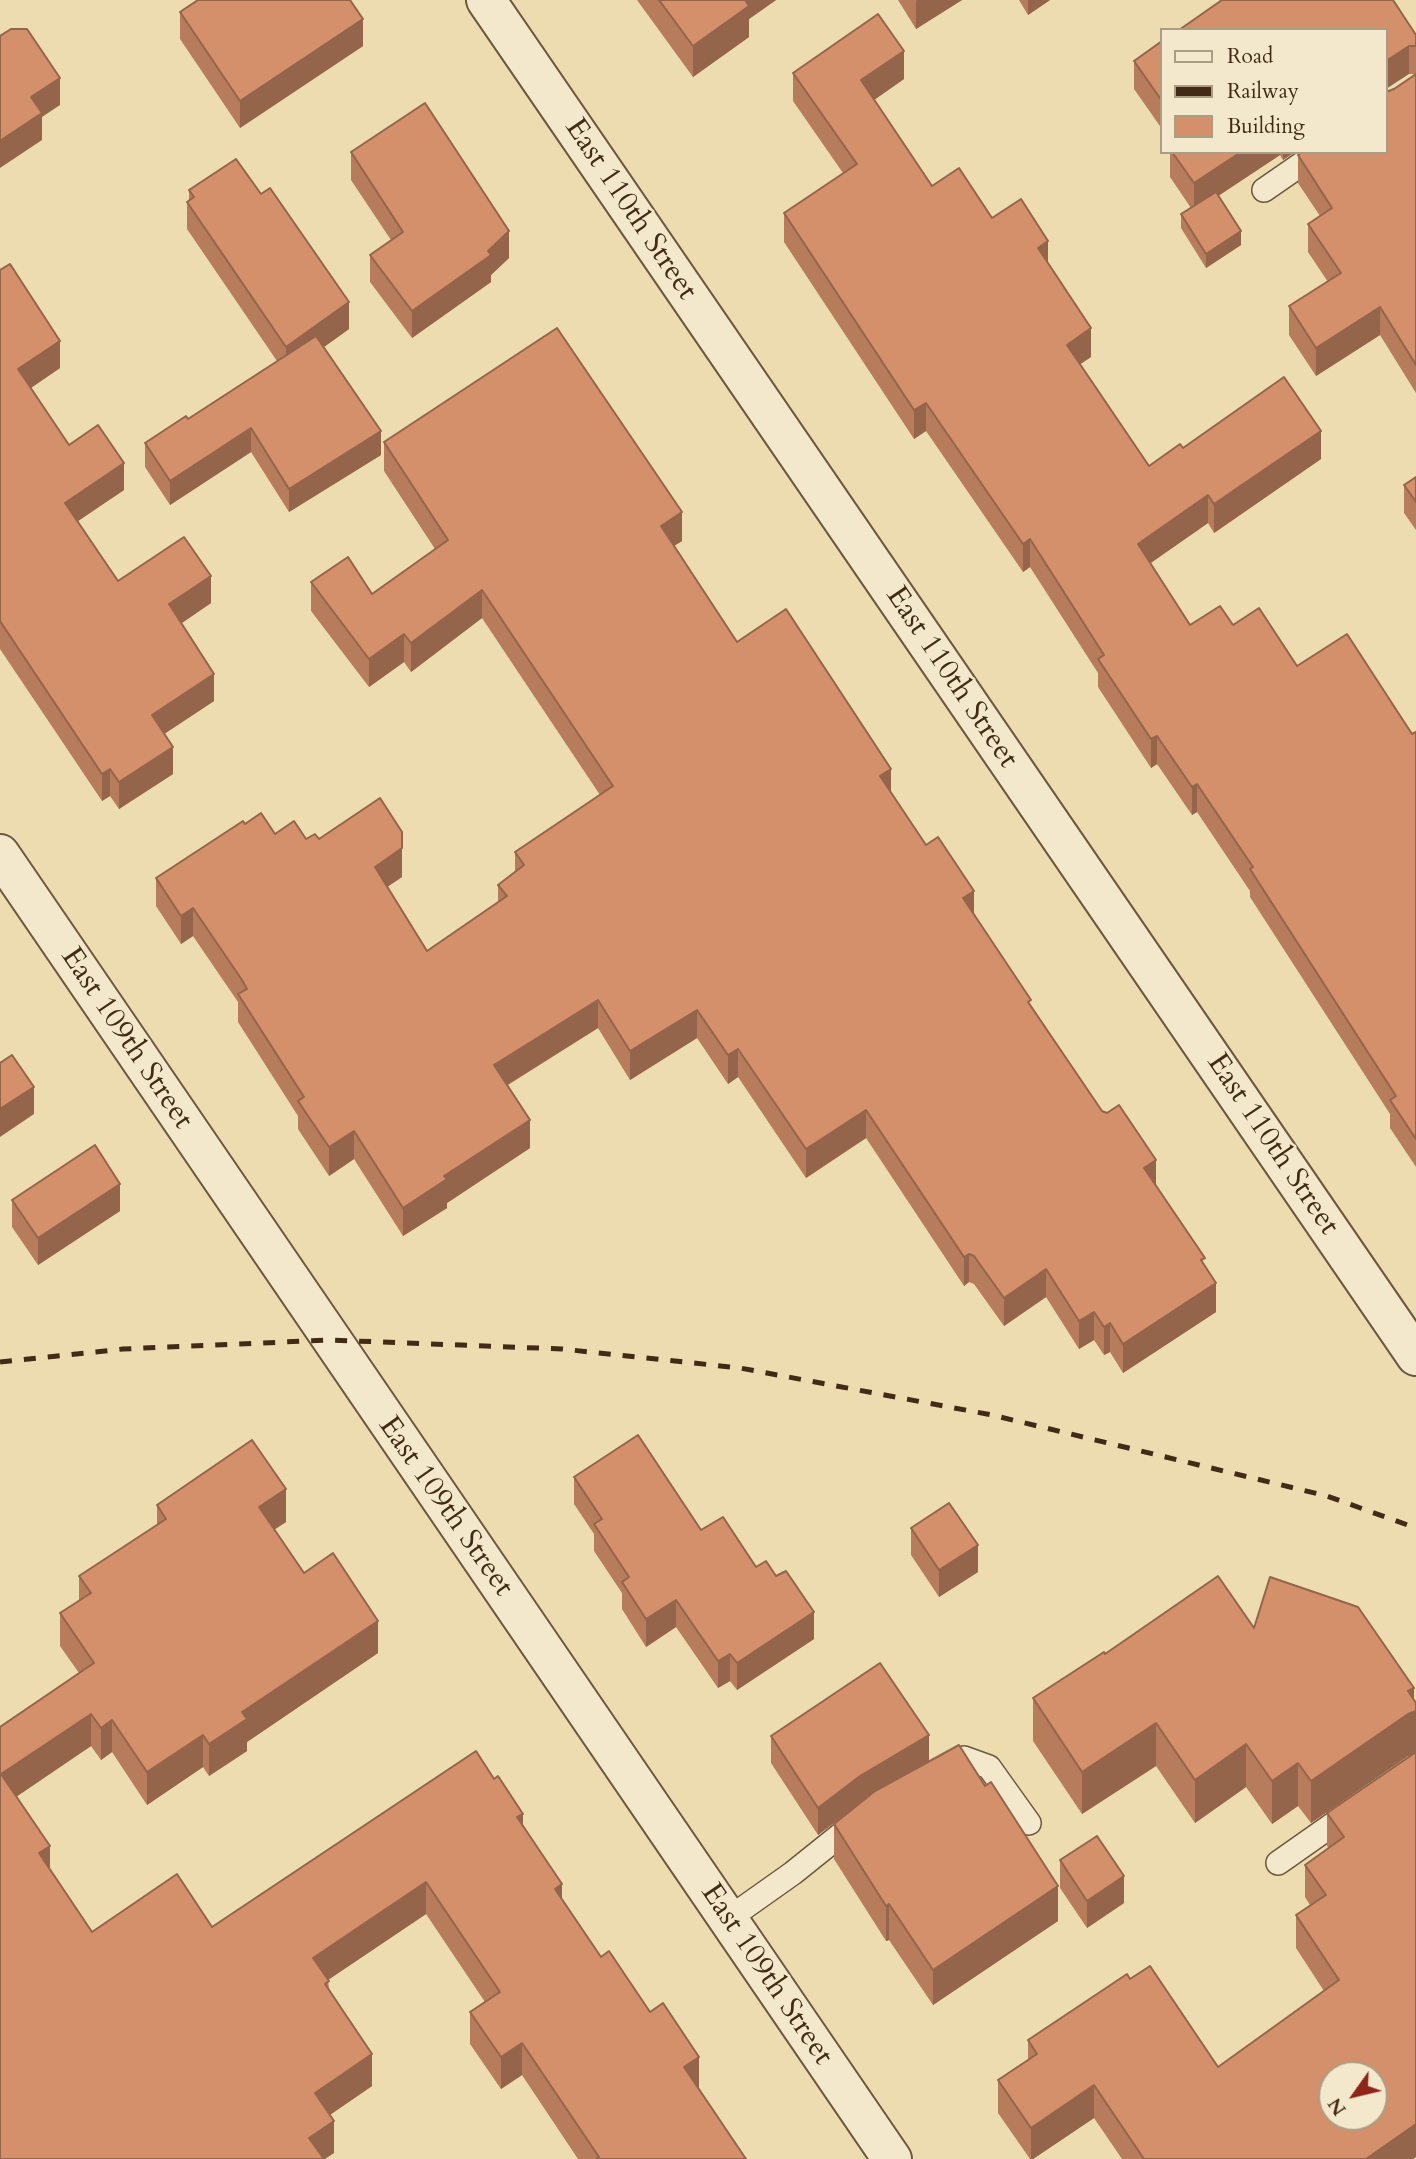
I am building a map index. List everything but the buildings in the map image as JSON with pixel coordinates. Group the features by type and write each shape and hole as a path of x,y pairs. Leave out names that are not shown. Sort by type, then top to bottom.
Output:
{"street":[{"name":"East 110th Street","path":"486,0 1416,1356"},
{"name":"East 109th Street","path":"0,854 892,2159"}],"lane":[{"path":"1264,190 1316,154"},
{"path":"929,1778 964,1758 989,1768 1028,1824"},
{"path":"1278,1863 1376,1795"},
{"path":"728,1919 875,1810"}],"railway":[{"path":"0,1362 123,1349 330,1340 562,1349 740,1368 992,1415 1327,1496 1416,1528"}]}
